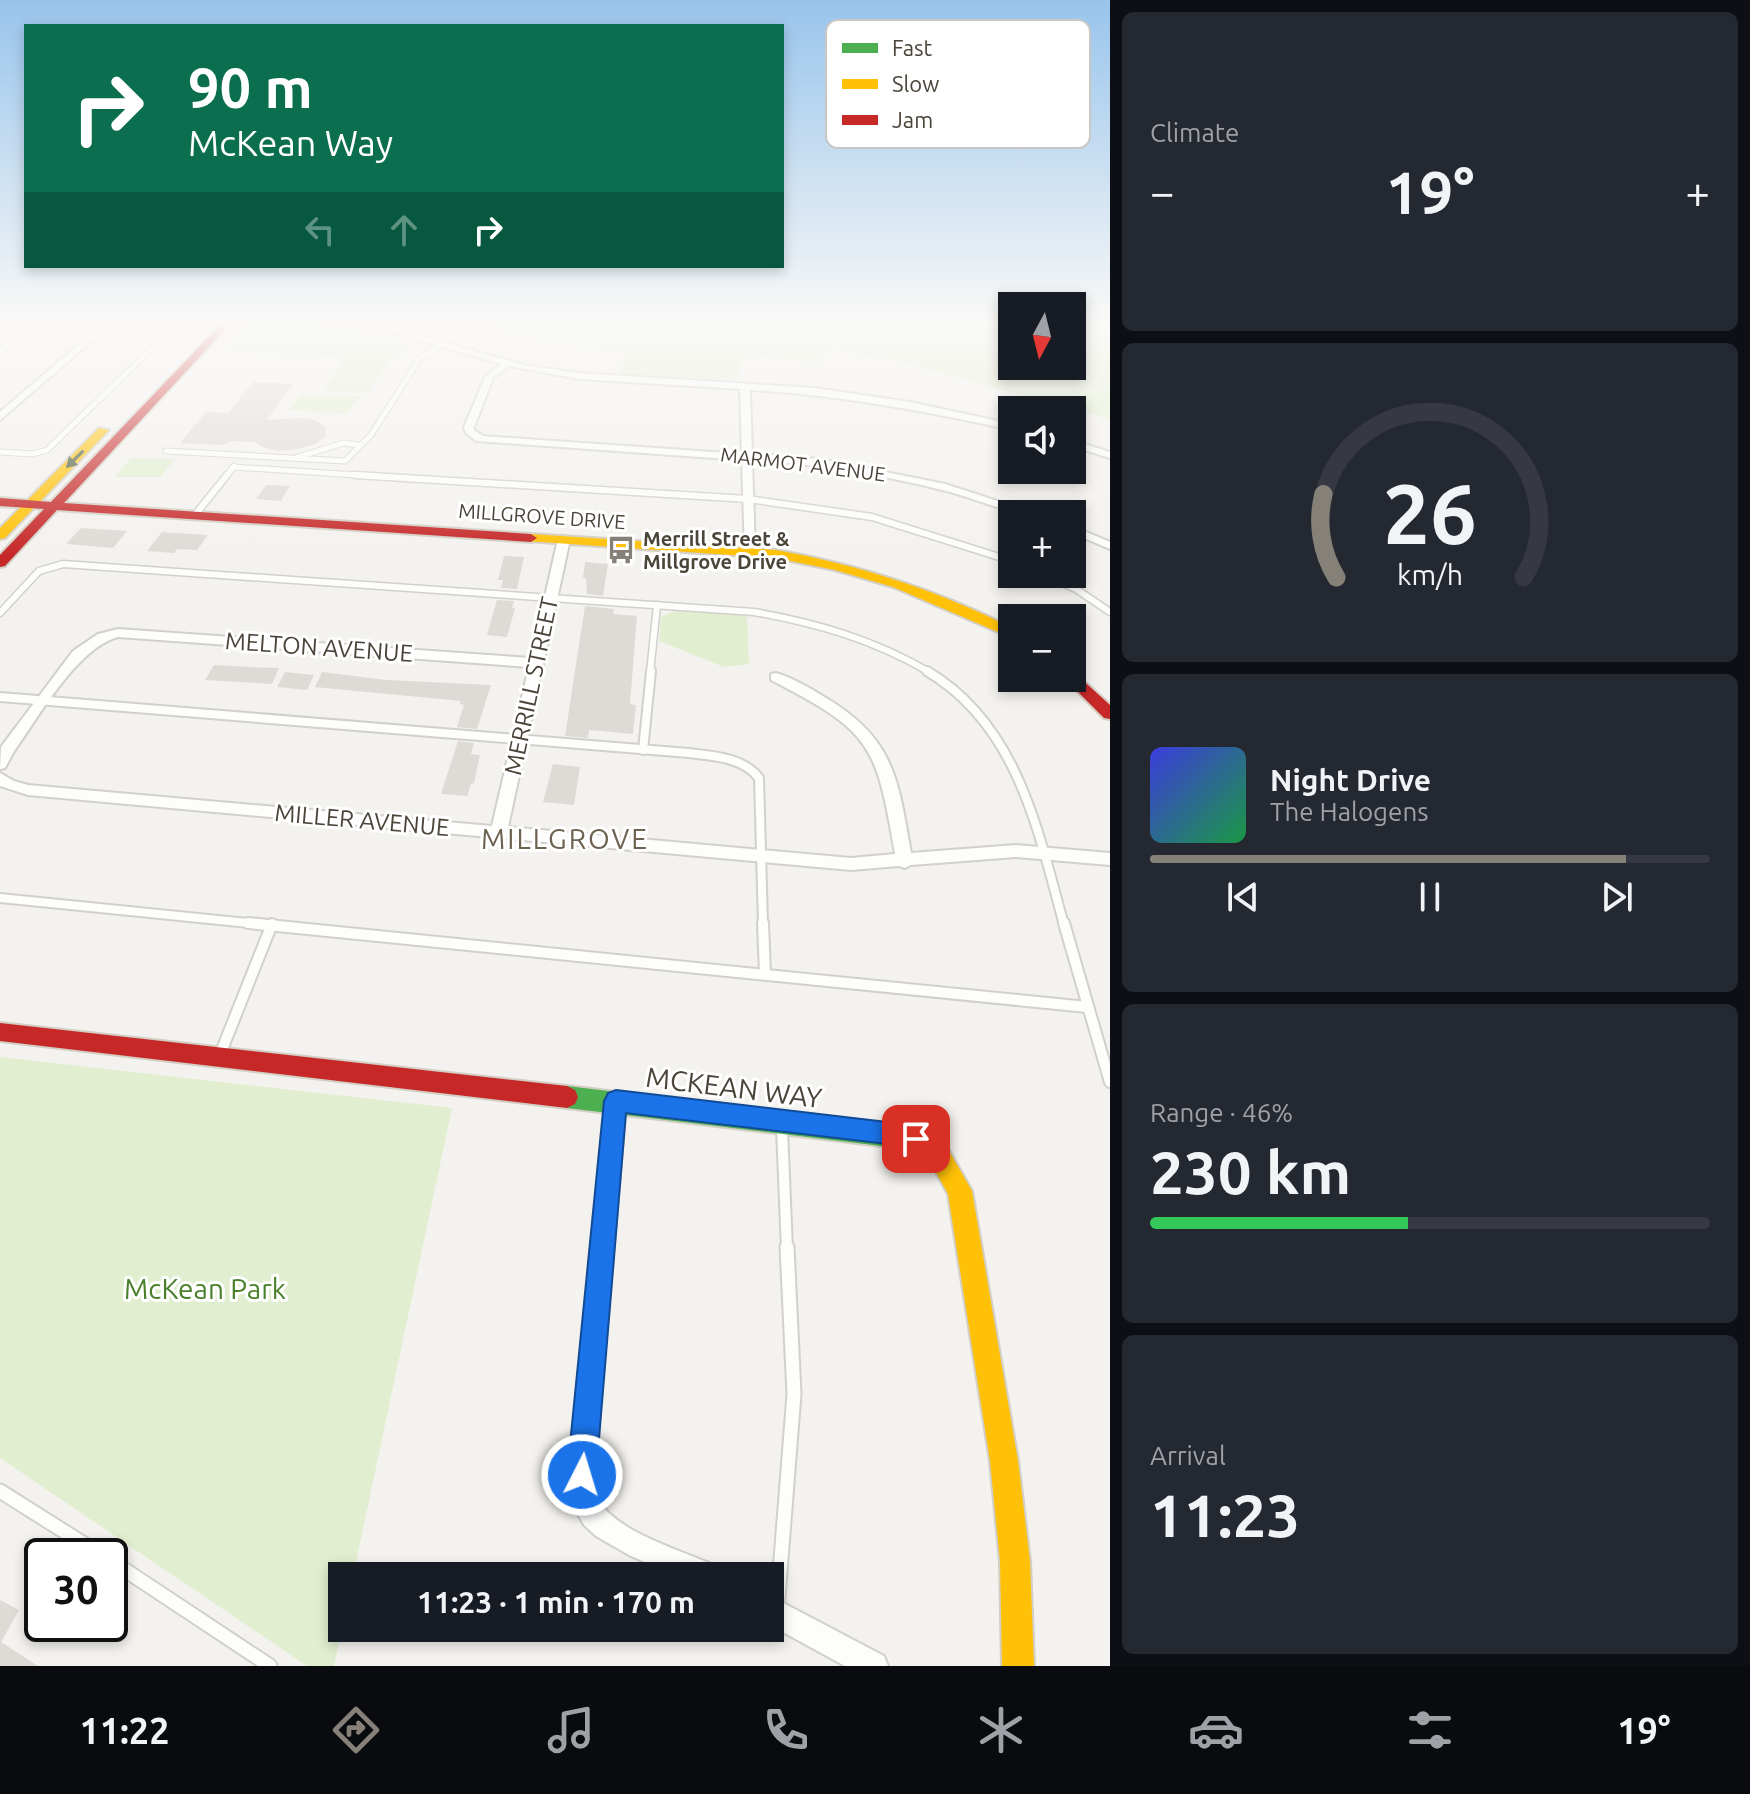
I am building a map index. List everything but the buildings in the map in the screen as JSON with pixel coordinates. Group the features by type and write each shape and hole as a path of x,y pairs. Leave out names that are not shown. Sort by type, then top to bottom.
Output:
{"street":[{"path":"0,417 19,401"},
{"path":"0,535 133,401"},
{"path":"0,563 153,401"},
{"name":"MARMOT AVENUE","path":"480,401 469,427 474,435 488,440 821,462 905,477 998,504"},
{"path":"745,401 749,551"},
{"path":"873,401 910,405 998,424"},
{"path":"1086,447 1110,455"},
{"name":"MILLGROVE DRIVE","path":"0,502 749,551 809,559 888,578 934,595 998,627"},
{"path":"1086,535 1110,546"},
{"name":"MERRILL STREET","path":"499,832 564,539"},
{"name":"MELTON AVENUE","path":"43,701 78,654 103,637 136,633 536,663"},
{"path":"776,677 827,702 848,716 872,740 887,769 905,862"},
{"path":"1086,691 1110,714"},
{"path":"0,764 43,701"},
{"name":"MILLER AVENUE","path":"0,778 9,785 28,790 851,864 1016,851 1110,859"},
{"name":"MCKEAN WAY","path":"0,1032 781,1120 916,1139 940,1157 960,1191 1004,1461 1015,1561 1018,1666"},
{"path":"616,1101 584,1447 584,1501 596,1522 614,1534 675,1562"},
{"path":"784,1617 874,1666"}],"lane":[{"path":"0,452 33,454 47,450 98,401"},
{"path":"166,451 345,461 380,423 394,401"},
{"path":"295,459 307,452 344,443 359,445"},
{"path":"195,515 242,456"},
{"path":"233,467 748,499 872,517 998,557"},
{"path":"0,613 39,571 63,564 657,605 799,618 840,629 917,662 963,700 998,738 1021,783 1044,853 1110,1082"},
{"path":"1074,588 1110,612"},
{"path":"643,750 657,605"},
{"path":"0,697 734,759 751,766 759,778 765,974"},
{"path":"0,898 1087,1007"},
{"path":"219,1057 272,924"},
{"path":"780,1562 788,1498 794,1394 781,1120"},
{"path":"0,1491 74,1538"},
{"path":"128,1572 270,1666"}],"green space":[{"path":"296,401 356,401 346,414 289,410"},
{"path":"1086,401 1110,401 1110,419 1086,412"},
{"path":"131,458 175,459 160,477 115,477"},
{"path":"678,610 747,615 749,664 724,667 659,641 661,617"},
{"name":"McKean Park","path":"0,1057 452,1108 356,1562 328,1562 328,1642 339,1642 334,1666 307,1666 128,1545 128,1538 118,1538 0,1458"}],"traffic: fast":[{"path":"567,1097 914,1139"}],"traffic: slow":[{"path":"0,535 103,430"},
{"path":"531,538 776,554 897,584 998,627"},
{"path":"914,1139 940,1157 960,1191 1004,1461 1015,1561 1018,1666"}],"traffic: jam":[{"path":"0,563 153,401"},
{"path":"0,502 531,538"},
{"path":"1086,691 1110,714"},
{"path":"0,1032 567,1097"}],"place":[{"name":"Merrill Street & Millgrove Drive","path":"621,550"}],"district":[{"name":"MILLGROVE","path":"565,838"}],"route":[{"path":"582,1475 616,1101 916,1139"}]}
